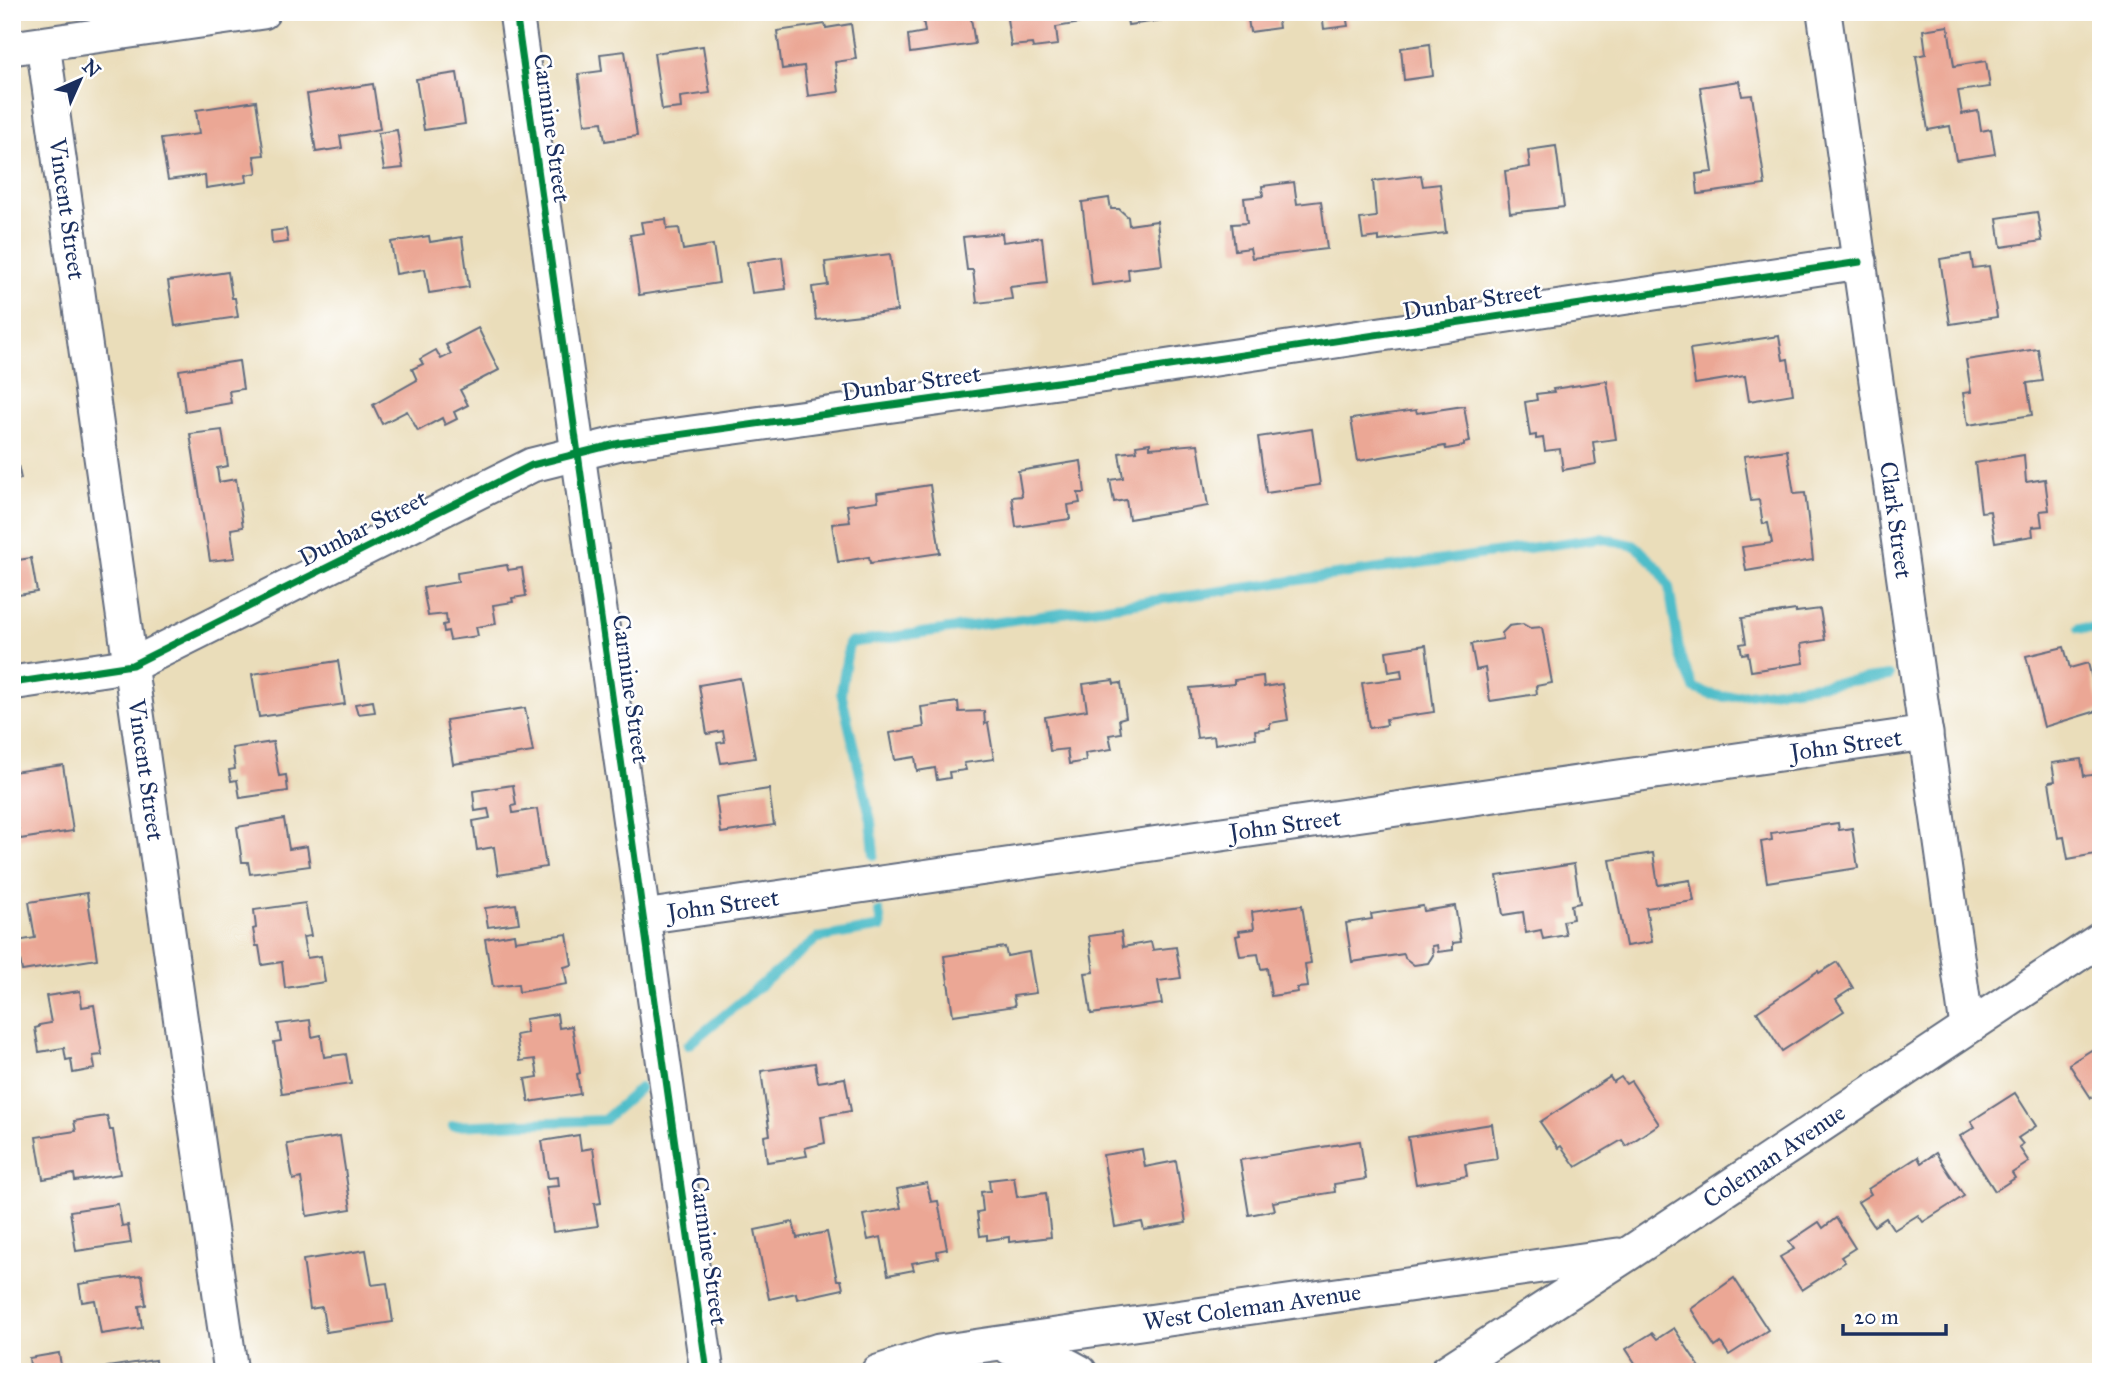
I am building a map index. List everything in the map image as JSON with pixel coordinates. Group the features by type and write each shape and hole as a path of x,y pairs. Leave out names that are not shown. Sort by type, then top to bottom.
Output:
{"street":[{"path":"28,46 262,12"},
{"name":"Carmine Street","path":"516,12 707,1372"},
{"name":"Clark Street","path":"1824,12 1967,1027"},
{"name":"Vincent Street","path":"28,46 132,665 177,1006 232,1372"},
{"name":"Dunbar Street","path":"12,683 132,665 532,465 620,443 1136,372 1860,262"},
{"name":"John Street","path":"643,917 1926,733"},
{"name":"Coleman Avenue","path":"1446,1372 2101,939"},
{"name":"West Coleman Avenue","path":"878,1372 939,1352 1628,1254"},
{"path":"986,1345 1033,1351 1055,1358 1080,1372"}],"building":[{"path":"922,12 970,12 975,44 910,53 908,35 925,32"},
{"path":"1006,12 1079,12 1081,23 1056,27 1058,45 1033,48 1032,44 1011,46"},
{"path":"1126,12 1206,12 1206,14 1128,25"},
{"path":"1247,12 1286,14 1277,15 1279,28 1250,32"},
{"path":"1322,12 1358,14 1346,15 1348,26 1324,29"},
{"path":"825,24 826,28 851,24 856,59 835,62 839,92 808,96 804,66 782,69 777,31"},
{"path":"1948,26 1954,66 1986,61 1990,87 1958,91 1962,114 1978,111 1981,131 1991,129 1995,154 1956,160 1950,126 1928,130 1916,56 1926,54 1923,30"},
{"path":"1430,44 1433,76 1404,80 1401,48"},
{"path":"703,46 710,93 680,97 681,108 662,110 654,53"},
{"path":"625,51 637,136 605,141 602,122 585,124 578,74 602,71 600,54"},
{"path":"457,73 465,124 424,130 416,79"},
{"path":"1739,81 1742,96 1752,95 1765,185 1698,194 1696,174 1713,172 1700,87"},
{"path":"373,84 380,129 340,136 342,148 316,152 307,94"},
{"path":"256,101 264,155 254,156 257,173 246,175 247,182 206,188 205,175 168,180 161,139 199,134 196,110"},
{"path":"397,130 403,168 384,170 378,133"},
{"path":"1556,146 1564,207 1510,213 1505,171 1530,167 1528,150"},
{"path":"1421,175 1423,186 1440,184 1446,233 1379,241 1379,237 1363,239 1360,219 1376,217 1373,181"},
{"path":"1294,182 1297,204 1321,201 1327,249 1252,258 1250,248 1235,250 1232,224 1247,223 1244,198 1263,196 1262,186"},
{"path":"1109,198 1111,209 1119,209 1128,217 1129,225 1157,221 1162,265 1128,269 1129,280 1092,285 1082,202"},
{"path":"2037,212 2042,241 2001,247 1997,218"},
{"path":"666,219 667,229 679,228 683,250 713,245 719,283 639,295 630,235 643,233 641,222"},
{"path":"286,229 288,242 272,244 271,231"},
{"path":"1002,233 1003,242 1042,237 1047,283 1010,287 1012,299 977,303 973,270 967,270 963,237"},
{"path":"429,236 430,242 462,237 469,287 429,293 425,269 396,274 391,242"},
{"path":"890,254 897,311 816,320 812,287 828,285 825,262"},
{"path":"1971,254 1973,268 1989,266 1997,317 1950,324 1940,259"},
{"path":"782,257 786,289 752,293 747,262"},
{"path":"228,272 238,317 175,326 168,281"},
{"path":"478,328 499,370 460,390 468,405 454,412 457,419 445,425 442,418 418,431 407,411 382,424 373,405 417,380 412,369 423,364 420,359 436,350 441,359 451,354 446,345"},
{"path":"1779,336 1783,360 1788,359 1793,394 1749,401 1745,376 1695,384 1690,349"},
{"path":"2038,349 2043,381 2027,383 2032,415 1968,425 1963,393 1971,392 1966,360"},
{"path":"239,361 243,389 229,391 231,403 185,411 179,370"},
{"path":"1607,381 1616,439 1593,442 1596,464 1563,470 1560,449 1545,451 1543,438 1530,436 1525,402 1537,400 1536,394 1554,392 1553,389"},
{"path":"1464,406 1470,442 1464,443 1464,446 1446,449 1445,446 1358,461 1351,419"},
{"path":"1312,429 1320,485 1266,493 1258,437"},
{"path":"222,430 228,466 217,468 219,482 236,479 243,527 231,529 235,558 210,561 190,434"},
{"path":"12,437 21,479 12,481"},
{"path":"1150,443 1150,448 1198,444 1208,506 1129,519 1126,500 1114,502 1110,480 1123,478 1119,453 1137,451 1136,445"},
{"path":"1787,450 1794,494 1805,493 1813,560 1746,571 1742,547 1772,543 1768,523 1763,524 1759,500 1751,501 1744,456"},
{"path":"2024,455 2026,482 2045,479 2049,510 2040,511 2042,526 2032,527 2033,536 1995,542 1990,511 1981,512 1975,463"},
{"path":"1081,461 1085,493 1078,493 1080,503 1068,505 1070,519 1016,527 1012,497 1022,496 1018,471"},
{"path":"930,485 940,553 870,563 869,557 838,562 832,524 850,522 847,505 878,501 877,493"},
{"path":"31,558 37,592 12,596 12,561"},
{"path":"507,565 508,570 522,568 526,596 512,598 513,602 493,605 496,624 476,627 478,636 450,640 448,631 444,632 446,614 428,616 423,588 458,582 457,573"},
{"path":"1820,609 1825,640 1801,644 1804,663 1751,671 1748,653 1742,654 1740,644 1746,643 1742,618"},
{"path":"1523,624 1530,628 1542,627 1552,683 1536,686 1537,694 1490,701 1485,668 1476,670 1471,644 1503,639 1502,633 1509,626"},
{"path":"1426,645 1434,712 1386,719 1387,725 1369,728 1362,683 1402,678 1401,670 1389,672 1386,651"},
{"path":"2064,647 2070,668 2088,663 2100,710 2044,727 2026,656"},
{"path":"338,661 345,704 259,717 252,674"},
{"path":"1263,676 1264,687 1282,684 1288,720 1270,723 1270,728 1255,730 1256,738 1215,744 1214,736 1197,738 1190,688 1234,684 1234,680"},
{"path":"740,678 755,758 721,763 717,743 725,742 723,731 707,734 699,685"},
{"path":"1113,680 1114,684 1121,683 1126,717 1119,719 1121,733 1109,735 1112,749 1085,753 1086,761 1069,764 1067,749 1050,751 1045,717 1087,710 1083,684"},
{"path":"373,701 375,712 358,714 355,704"},
{"path":"958,702 959,712 984,711 994,759 964,763 966,770 949,772 950,778 937,780 935,768 917,771 915,757 895,760 890,733 924,727 921,707"},
{"path":"525,708 533,752 453,764 446,720"},
{"path":"273,742 279,776 286,775 288,791 240,798 237,780 231,781 229,770 235,769 232,748"},
{"path":"2081,759 2084,776 2101,774 2101,853 2068,859 2064,837 2058,838 2049,782 2055,781 2052,763"},
{"path":"63,765 73,831 20,839 15,810 12,810 12,772"},
{"path":"513,785 516,805 512,806 513,813 537,809 546,867 498,875 494,847 477,850 473,821 490,818 488,809 475,811 473,791"},
{"path":"769,789 774,825 721,833 716,797"},
{"path":"284,819 289,849 307,846 310,866 250,874 248,862 242,862 237,827"},
{"path":"1838,823 1839,830 1852,828 1858,868 1767,882 1761,842 1772,840 1771,833"},
{"path":"1653,853 1658,885 1690,880 1694,901 1646,908 1652,942 1626,946 1610,860"},
{"path":"1574,864 1580,903 1571,905 1573,919 1563,921 1566,935 1543,939 1541,930 1526,933 1523,912 1503,915 1497,876"},
{"path":"87,893 97,959 22,971 17,941 35,938 29,902"},
{"path":"305,903 311,936 303,937 307,958 321,956 325,982 285,988 282,962 262,965 253,929 256,928 254,910"},
{"path":"516,904 519,923 488,927 485,908"},
{"path":"1302,905 1311,963 1305,964 1308,987 1297,988 1298,992 1271,996 1267,968 1261,969 1258,954 1240,956 1236,936 1240,935 1239,931 1254,929 1252,912"},
{"path":"1423,906 1424,911 1455,906 1461,942 1453,943 1453,950 1438,952 1437,945 1432,946 1433,955 1428,963 1414,965 1404,954 1352,962 1346,923 1372,919 1371,914"},
{"path":"1121,932 1123,947 1151,942 1153,950 1176,947 1181,978 1158,981 1162,1004 1091,1014 1085,973 1094,972 1089,936"},
{"path":"514,934 515,941 567,934 572,965 564,967 567,984 519,992 518,984 493,987 485,939"},
{"path":"1005,947 1007,956 1029,952 1036,993 1013,996 1015,1006 953,1015 944,956"},
{"path":"1837,962 1853,988 1836,999 1844,1011 1782,1051 1757,1012 1818,971 1819,973"},
{"path":"80,991 82,1007 94,1005 102,1055 93,1056 95,1069 73,1073 71,1059 66,1060 64,1048 39,1052 35,1028 51,1023 46,996"},
{"path":"557,1014 559,1028 572,1026 580,1073 577,1074 580,1094 529,1102 525,1079 538,1077 535,1059 520,1061 516,1035 527,1033 525,1019"},
{"path":"310,1020 312,1037 321,1035 324,1057 346,1054 351,1084 282,1094 274,1042 281,1041 278,1024"},
{"path":"2101,1044 2101,1092 2091,1098 2069,1064"},
{"path":"815,1063 818,1082 845,1078 851,1111 821,1116 825,1143 805,1148 807,1156 767,1162 764,1136 770,1135 761,1071"},
{"path":"1610,1077 1613,1082 1621,1077 1626,1084 1631,1081 1659,1124 1626,1146 1622,1140 1576,1167 1561,1146 1558,1148 1540,1122"},
{"path":"2015,1093 2036,1126 2018,1138 2023,1144 2019,1147 2029,1162 2012,1173 2015,1178 1995,1191 1960,1136 1975,1127 1971,1121"},
{"path":"107,1116 110,1130 113,1130 120,1174 75,1181 74,1174 43,1179 36,1137 76,1131 74,1121"},
{"path":"1492,1124 1497,1159 1465,1164 1467,1176 1416,1184 1408,1137"},
{"path":"579,1135 581,1150 593,1148 601,1203 594,1204 598,1226 553,1232 546,1187 559,1186 558,1177 548,1178 542,1141"},
{"path":"340,1136 351,1209 307,1216 301,1178 293,1180 287,1144"},
{"path":"1360,1141 1366,1179 1334,1184 1335,1192 1273,1202 1275,1210 1249,1215 1240,1160"},
{"path":"1142,1149 1145,1167 1176,1161 1186,1223 1144,1230 1142,1222 1115,1227 1103,1155"},
{"path":"1936,1153 1964,1196 1923,1222 1918,1215 1894,1230 1886,1218 1874,1226 1858,1202 1871,1194 1868,1189 1918,1157 1921,1163"},
{"path":"1014,1177 1017,1197 1046,1193 1051,1237 1009,1242 1009,1237 987,1240 987,1235 980,1236 977,1212 983,1211 981,1192 990,1191 989,1180"},
{"path":"927,1183 931,1202 938,1201 947,1249 937,1251 938,1258 912,1263 914,1270 888,1275 881,1237 868,1240 863,1215 901,1208 897,1189"},
{"path":"118,1204 122,1226 128,1225 131,1243 76,1251 70,1211"},
{"path":"1836,1218 1855,1248 1841,1257 1845,1262 1802,1290 1780,1257 1794,1249 1789,1242 1819,1222 1823,1228"},
{"path":"793,1222 797,1238 827,1232 837,1280 841,1280 843,1289 797,1299 796,1293 769,1299 755,1230"},
{"path":"366,1250 372,1285 387,1283 393,1322 326,1332 322,1307 310,1309 303,1260"},
{"path":"142,1275 146,1305 139,1306 142,1328 101,1334 95,1300 82,1302 79,1284"},
{"path":"1734,1278 1768,1330 1729,1355 1721,1343 1715,1347 1691,1309"},
{"path":"1674,1328 1703,1372 1641,1372 1626,1349 1652,1333 1657,1339"},
{"path":"59,1353 62,1372 31,1372 29,1358"},
{"path":"155,1360 156,1372 108,1372 107,1367"}],"waterway":[{"path":"874,855 871,821 841,692 849,643 1600,538 1636,546 1659,569 1669,587 1680,656 1694,688 1724,697 1889,676"},
{"path":"2079,628 2101,630"},
{"path":"688,1045 818,938 881,927 879,912"},
{"path":"453,1126 604,1120 640,1088"}],"cycle path":[{"path":"516,12 707,1372"},
{"path":"12,683 132,665 532,465 620,443 1136,371 1860,262"}]}
